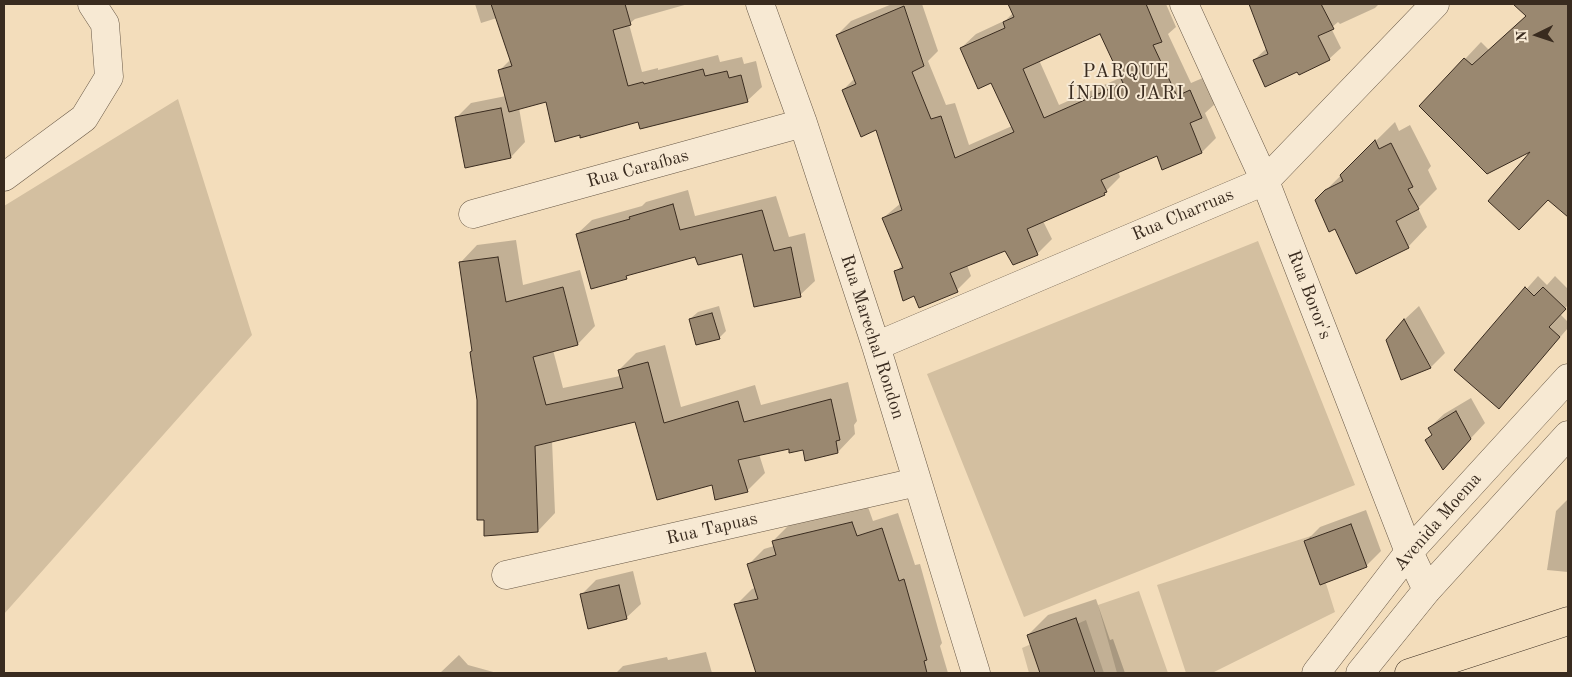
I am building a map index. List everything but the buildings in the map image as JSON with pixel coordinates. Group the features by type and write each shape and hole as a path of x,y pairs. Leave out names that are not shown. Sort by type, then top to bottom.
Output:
{"main road":[{"path":"1409,673 1568,621"}],"street":[{"path":"4,177 84,118 109,77 105,24 92,4"},
{"name":"Rua Marechal Rondon","path":"760,4 803,123 876,346 976,673"},
{"name":"Rua Boror's","path":"1184,4 1265,181 1409,552 1426,590"},
{"name":"Rua Charruas","path":"876,346 1265,181 1435,4"},
{"name":"Rua Caraíbas","path":"474,214 803,123"},
{"name":"Avenida Moema","path":"1316,673 1409,552 1568,378"},
{"name":"Avenida Moema","path":"1360,673 1426,590 1568,435"},
{"name":"Rua Tapuas","path":"506,575 917,482"}],"shaded area":[{"path":"178,99 252,335 4,614 4,206"},
{"path":"1258,241 1355,485 1024,617 927,374"},
{"path":"1311,536 1335,612 1212,673 1186,673 1157,585"},
{"path":"1139,591 1168,673 1117,673 1098,605"},
{"path":"1086,620 1104,673 1029,673 1022,648"}],"district":[{"name":"PARQUE ÍNDIO JARI","path":"1126,83"}]}
